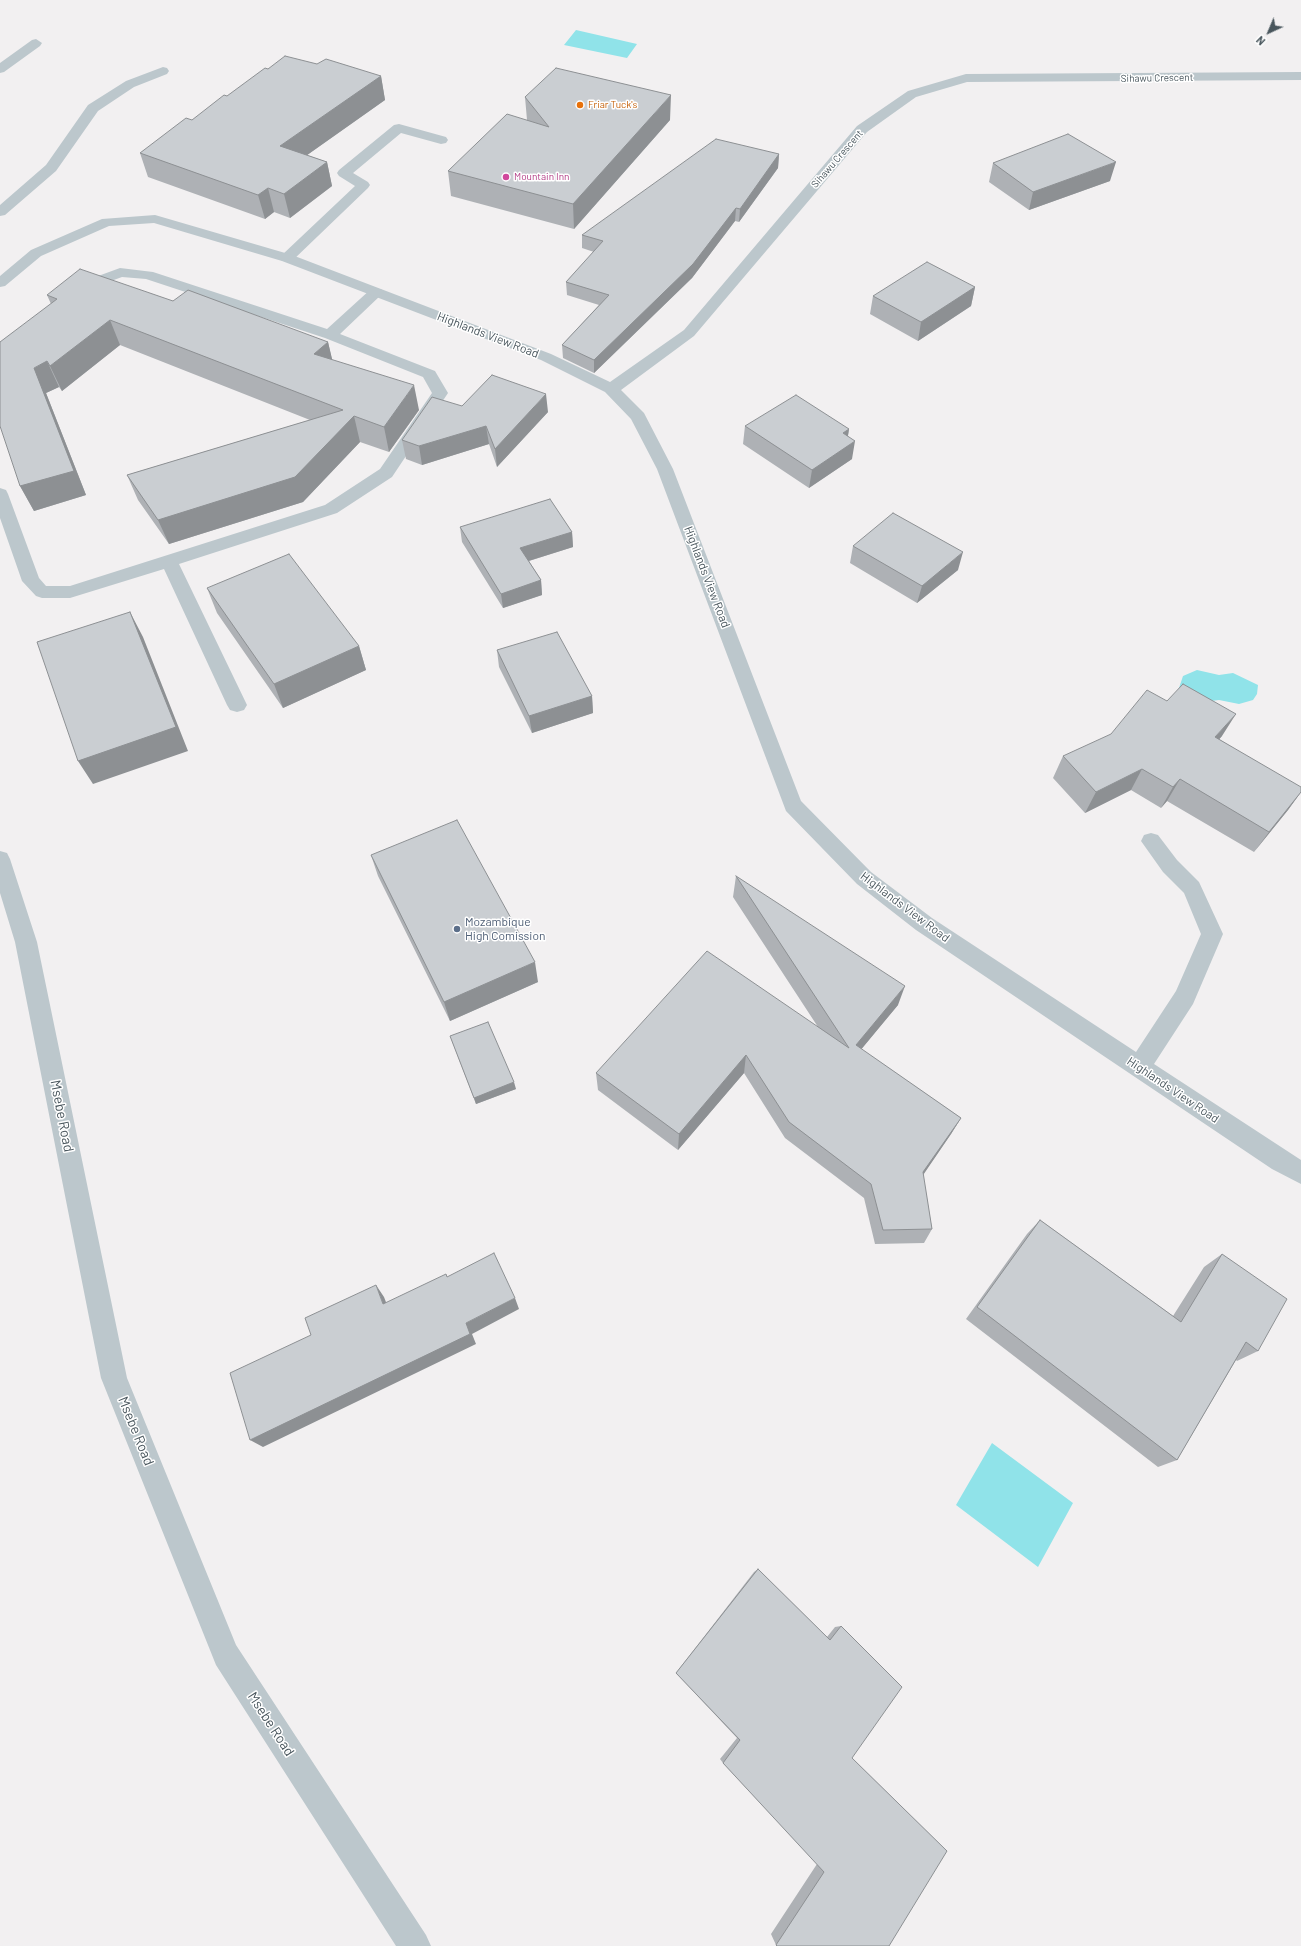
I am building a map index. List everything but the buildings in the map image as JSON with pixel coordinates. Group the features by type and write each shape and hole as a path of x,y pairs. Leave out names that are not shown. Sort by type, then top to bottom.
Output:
{"street":[{"path":"0,69 36,43"},
{"path":"0,212 50,168 93,108 130,84 163,71"},
{"name":"Sihawu Crescent","path":"611,389 689,333 862,129 912,94 966,78 1301,76"},
{"path":"287,258 363,185 344,173 399,128 441,140"},
{"name":"Highlands View Road","path":"0,283 36,253 107,222 155,219 287,258 546,357 611,389 638,417 665,469 793,805 864,878 924,924 1301,1173"},
{"path":"0,494 31,581 42,592 70,592 331,509 386,473 440,392 429,374 330,335 148,275 120,272 95,282 71,301"},
{"path":"330,335 376,292"},
{"path":"169,561 237,705"},
{"path":"1139,1067 1185,997 1212,934 1192,888 1170,866 1151,842"},
{"name":"Msebe Road","path":"0,860 26,942 114,1378 226,1655 415,1946"}],"water":[{"path":"576,30 637,44 627,58 564,45"},
{"path":"1197,670 1219,675 1233,673 1258,685 1257,694 1253,700 1239,704 1219,700 1203,702 1175,700 1183,676"},
{"path":"992,1443 1073,1503 1038,1567 956,1505"}],"place":[{"name":"Friar Tuck's","path":"580,105"},
{"name":"Mountain Inn","path":"506,177"},
{"name":"Mozambique High Comission","path":"457,929"}]}
